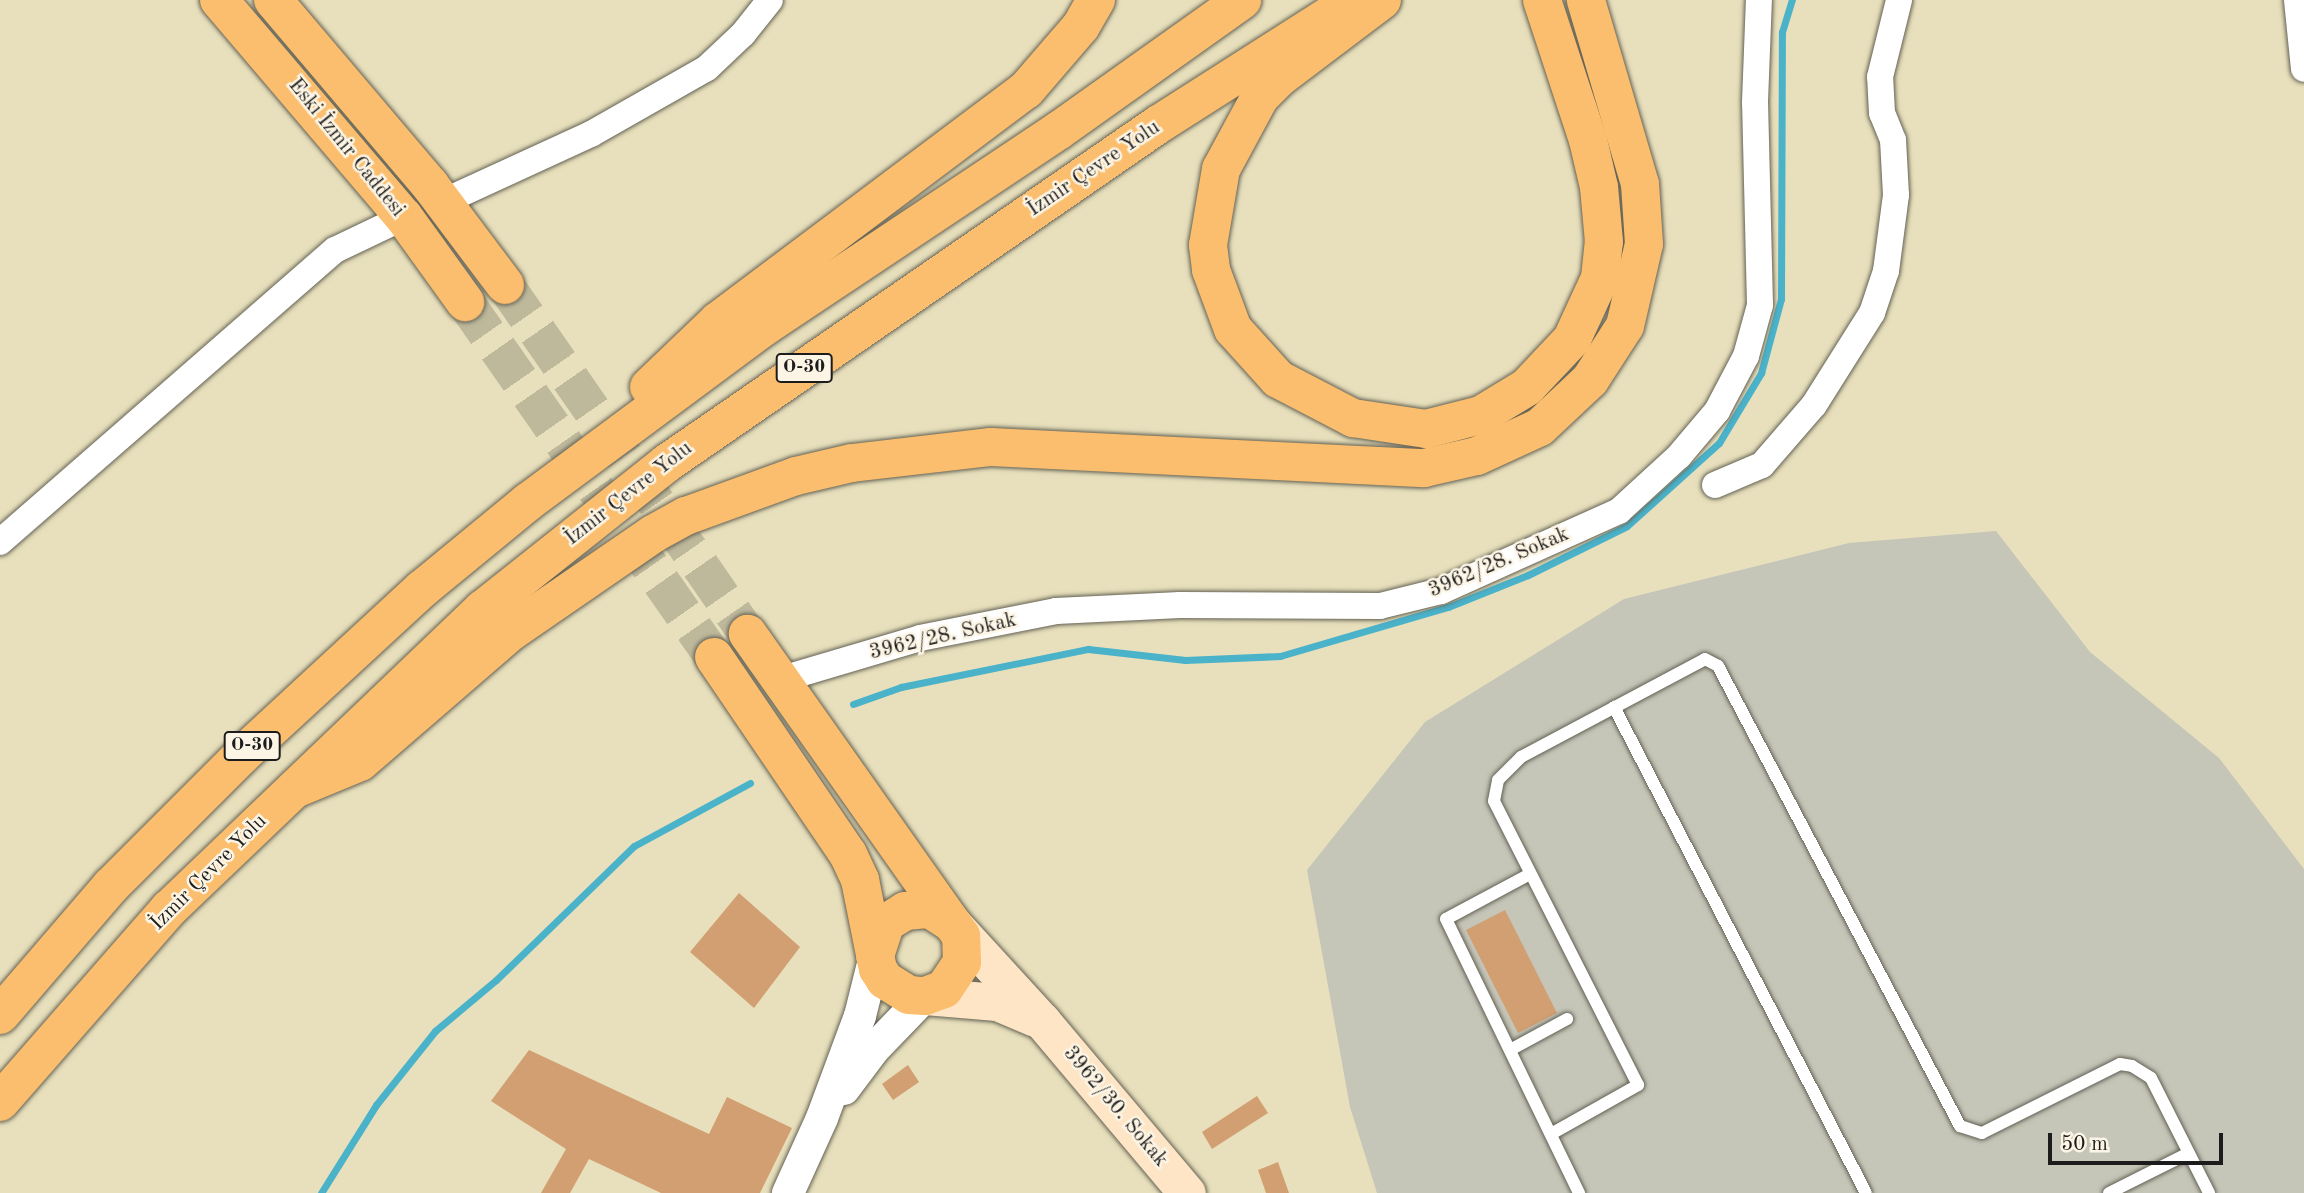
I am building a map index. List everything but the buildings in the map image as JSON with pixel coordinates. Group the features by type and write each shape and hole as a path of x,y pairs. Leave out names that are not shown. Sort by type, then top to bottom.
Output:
{"main road":[{"name":"Eski İzmir Caddesi","path":"219,0 404,218 466,302"},
{"name":"Eski İzmir Caddesi","path":"273,0 443,202 505,285"},
{"path":"528,502 718,321 1026,90 1081,26 1096,0"},
{"name":"O-30","path":"0,1015 111,886 241,756 422,590 528,502 764,327 1058,131 1242,0"},
{"name":"İzmir Çevre Yolu","path":"0,1102 169,909 483,609 667,463 1159,124 1354,0"},
{"path":"1382,0 1279,78 1260,97 1221,169 1208,245 1211,270 1233,329 1278,379 1353,418 1426,429 1481,415 1527,387 1572,339 1600,278 1604,242 1599,187 1588,140 1542,0"},
{"path":"295,789 360,762 512,631 653,534 698,511 796,476 864,461 991,446 1424,468 1477,456 1540,427 1562,411 1606,359 1625,326 1642,264 1644,209 1640,184 1586,0"},
{"path":"748,634 782,678 953,924 964,951 958,973 944,989 925,996"},
{"path":"714,656 848,854 860,880 878,969 895,989 925,996 997,1002 1042,1021"},
{"path":"876,956 886,923 905,911 930,909 953,924"},
{"name":"3962/30. Sokak","path":"953,924 1042,1021 1187,1193"}],"street":[{"path":"443,202 592,134 707,68 770,0"},
{"name":"3962/28. Sokak","path":"782,678 920,638 1056,611 1180,605 1380,606 1441,591 1619,511 1679,456 1717,411 1746,356 1760,305 1755,102 1759,0"},
{"path":"1715,485 1762,465 1814,404 1872,313 1886,271 1896,195 1893,140 1882,113 1880,77 1899,0"},
{"path":"2297,0 2304,69"},
{"path":"0,542 335,250 404,218"},
{"path":"788,1193 822,1118 860,1016 876,956"},
{"path":"822,1118 874,1049 925,996"}],"lane":[{"path":"1550,1134 1638,1085 1494,801 1498,780 1521,757 1705,659 1718,666 1960,1126 1982,1133 2120,1063 2151,1078 2209,1193"},
{"path":"1614,707 1866,1193"},
{"path":"1530,874 1446,919 1579,1193"},
{"path":"1510,1050 1567,1019"},
{"path":"2109,1193 2189,1153"}],"shaded area":[{"path":"1996,531 2090,652 2219,758 2304,869 2304,1193 1377,1193 1350,1107 1307,870 1425,722 1624,599 1849,543"}],"waterway":[{"path":"853,704 901,687 1088,649 1185,660 1280,656 1448,607 1528,575 1627,526 1719,443 1761,373 1781,299 1782,32 1792,0"},
{"path":"321,1193 376,1105 435,1031 496,980 634,846 750,783"}],"tunnel":[{"path":"505,285 748,634"},
{"path":"465,302 714,657"}]}
